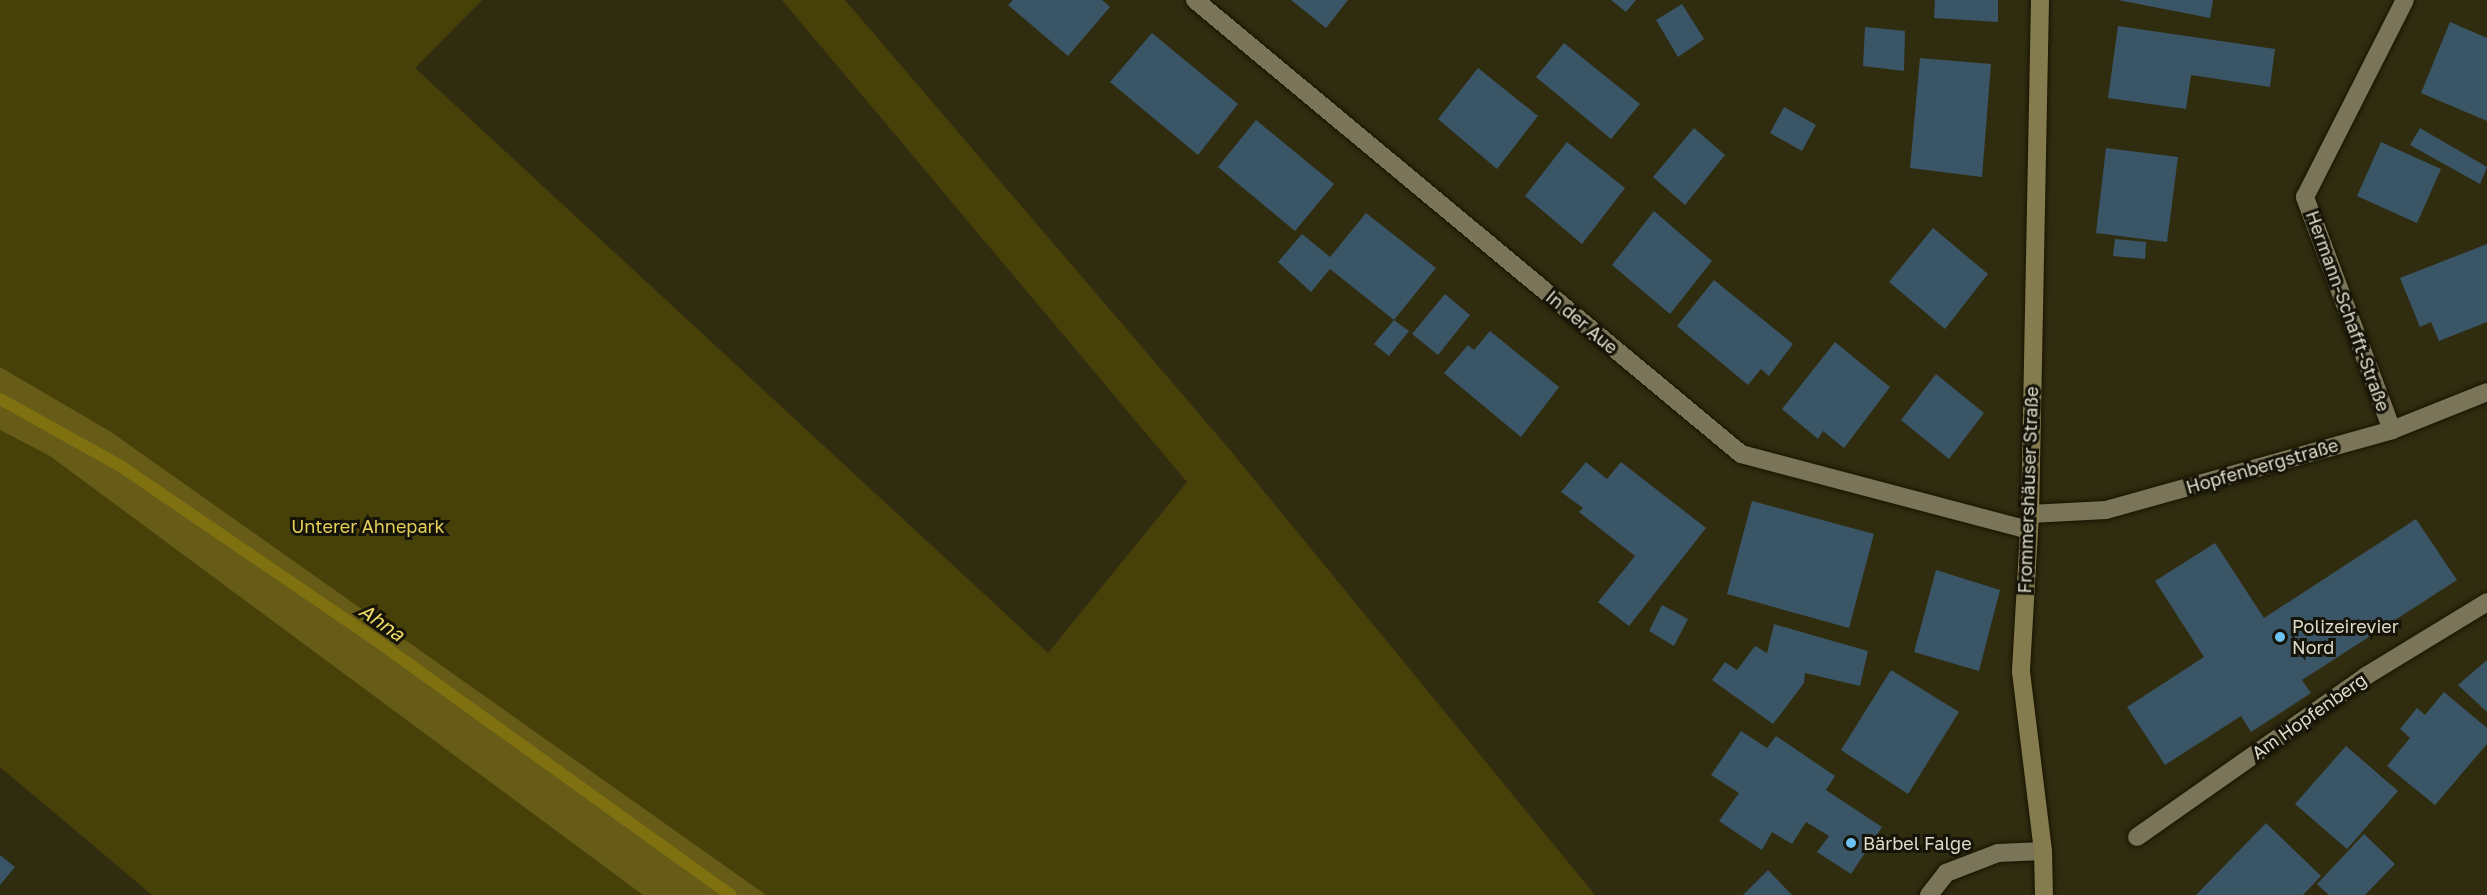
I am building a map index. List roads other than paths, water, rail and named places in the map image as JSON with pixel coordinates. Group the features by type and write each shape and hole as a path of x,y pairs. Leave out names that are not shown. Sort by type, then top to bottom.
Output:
{"main road":[{"name":"Frommershäuser Straße","path":"2040,0 2029,522 2021,672 2043,850 2044,895"}],"street":[{"name":"In der Aue","path":"1196,0 1741,454 2029,522"},
{"name":"Hermann-Schafft-Straße","path":"2392,430 2305,197 2405,0"},
{"name":"Hopfenbergstraße","path":"2029,522 2106,510 2392,430 2487,392"},
{"name":"Am Hopfenberg","path":"2136,837 2366,676 2487,602"},
{"path":"1929,895 1946,873 1956,869 1998,853 2043,850"}],"waterway":[{"name":"Ahna","path":"0,399 122,467 384,646 731,895"}],"place":[{"name":"Polizeirevier Nord","path":"2280,637"},
{"name":"Bärbel Falge","path":"1851,843"}],"park label":[{"name":"Unterer Ahnepark","path":"368,526"}]}
